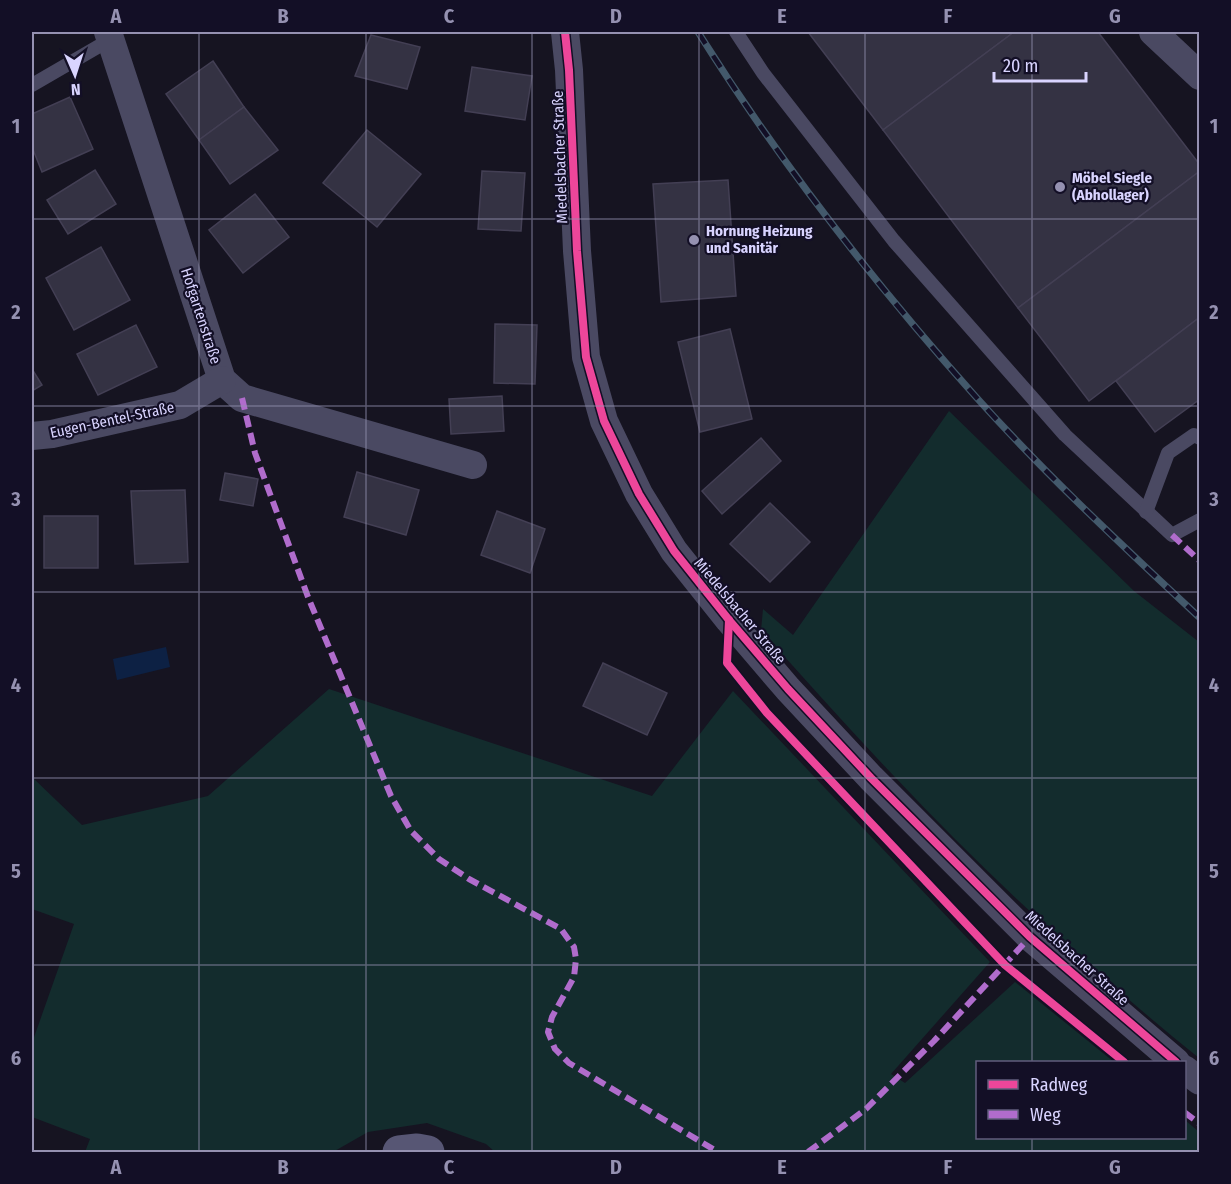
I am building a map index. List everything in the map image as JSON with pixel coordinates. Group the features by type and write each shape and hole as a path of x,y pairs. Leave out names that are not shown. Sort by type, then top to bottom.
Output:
{"main road":[{"path":"399,1152 417,1150 428,1152"}],"street":[{"name":"Miedelsbacher Straße","path":"565,32 570,70 577,251 586,357 604,421 639,494 674,551 729,620 788,689 872,778 1030,937 1175,1061"},
{"path":"1153,32 1200,76"},
{"name":"Hofgartenstraße","path":"113,34 222,380 242,398 473,465"},
{"name":"Eugen-Bentel-Straße","path":"32,436 52,434 180,405 222,380"},
{"path":"1186,1070 1200,1081"}],"lane":[{"path":"736,32 763,73 894,241 1065,435 1172,535 1200,520"},
{"path":"32,85 113,34"},
{"path":"1146,512 1167,453 1194,435 1200,438"}],"green space":[{"path":"949,411 1134,591 1199,642 1199,1058 1080,957 966,850 876,757 761,631 763,609 793,635"},
{"path":"329,689 652,796 733,691 990,962 891,1074 905,1083 1015,982 1113,1061 976,1061 976,1139 1186,1139 1186,1121 1199,1132 1199,1152 495,1152 486,1144 427,1123 368,1132 333,1152 85,1152 90,1139 32,1117 32,1043 74,924 32,909 32,777 82,825 208,796"}],"water":[{"path":"166,647 170,667 117,680 113,659"}],"building":[{"path":"808,32 1014,32 883,130"},
{"path":"1014,32 1098,32 1200,165 1200,171 1018,308 883,130"},
{"path":"371,35 420,47 407,89 355,76"},
{"path":"213,61 244,107 199,140 166,94"},
{"path":"472,67 532,76 525,120 465,111"},
{"path":"70,97 93,149 42,172 32,147 32,114"},
{"path":"244,107 278,150 230,184 199,140"},
{"path":"367,130 421,174 377,227 323,183"},
{"path":"95,170 116,204 68,234 47,200"},
{"path":"482,171 525,173 521,231 478,229"},
{"path":"1200,171 1200,317 1089,401 1018,308"},
{"name":"Hornung Heizung und Sanitär","path":"728,180 736,296 661,302 653,184"},
{"path":"255,194 289,237 243,273 209,230"},
{"path":"101,247 130,300 74,330 46,278"},
{"path":"1200,317 1200,399 1155,432 1116,381"},
{"path":"495,324 537,325 535,384 494,383"},
{"path":"136,325 157,367 98,395 77,354"},
{"path":"730,329 752,419 700,432 678,342"},
{"path":"32,369 42,385 32,391"},
{"path":"502,396 504,431 451,434 449,399"},
{"path":"761,438 781,461 722,514 702,491"},
{"path":"357,472 419,490 406,535 344,517"},
{"path":"225,473 258,479 253,506 220,500"},
{"path":"185,490 188,562 135,564 131,491"},
{"path":"770,503 810,542 770,582 730,544"},
{"path":"497,511 545,529 530,573 481,555"},
{"path":"44,516 98,516 98,568 44,568"},
{"path":"603,663 667,693 647,735 583,706"}],"railway":[{"path":"698,32 761,127 829,220 938,354 1057,482 1200,618"}],"marked path":[{"path":"242,398 255,453 308,597 391,796 411,831 439,859 469,879 561,929 574,947 576,959 574,977 552,1017 548,1032 555,1049 569,1063 718,1152"},
{"path":"1172,535 1200,561"},
{"path":"808,1152 866,1109 934,1041 1030,937"},
{"path":"1186,1114 1200,1124"}],"cycle path":[{"path":"565,32 569,70 577,251 586,357 604,421 639,494 674,551 729,620 788,689 871,778 1030,937 1175,1061"},
{"path":"729,620 727,663 767,713 1005,965 1123,1061"}],"place":[{"name":"Möbel Siegle (Abhollager)","path":"1060,187"},
{"name":"Hornung Heizung und Sanitär","path":"694,240"}]}
